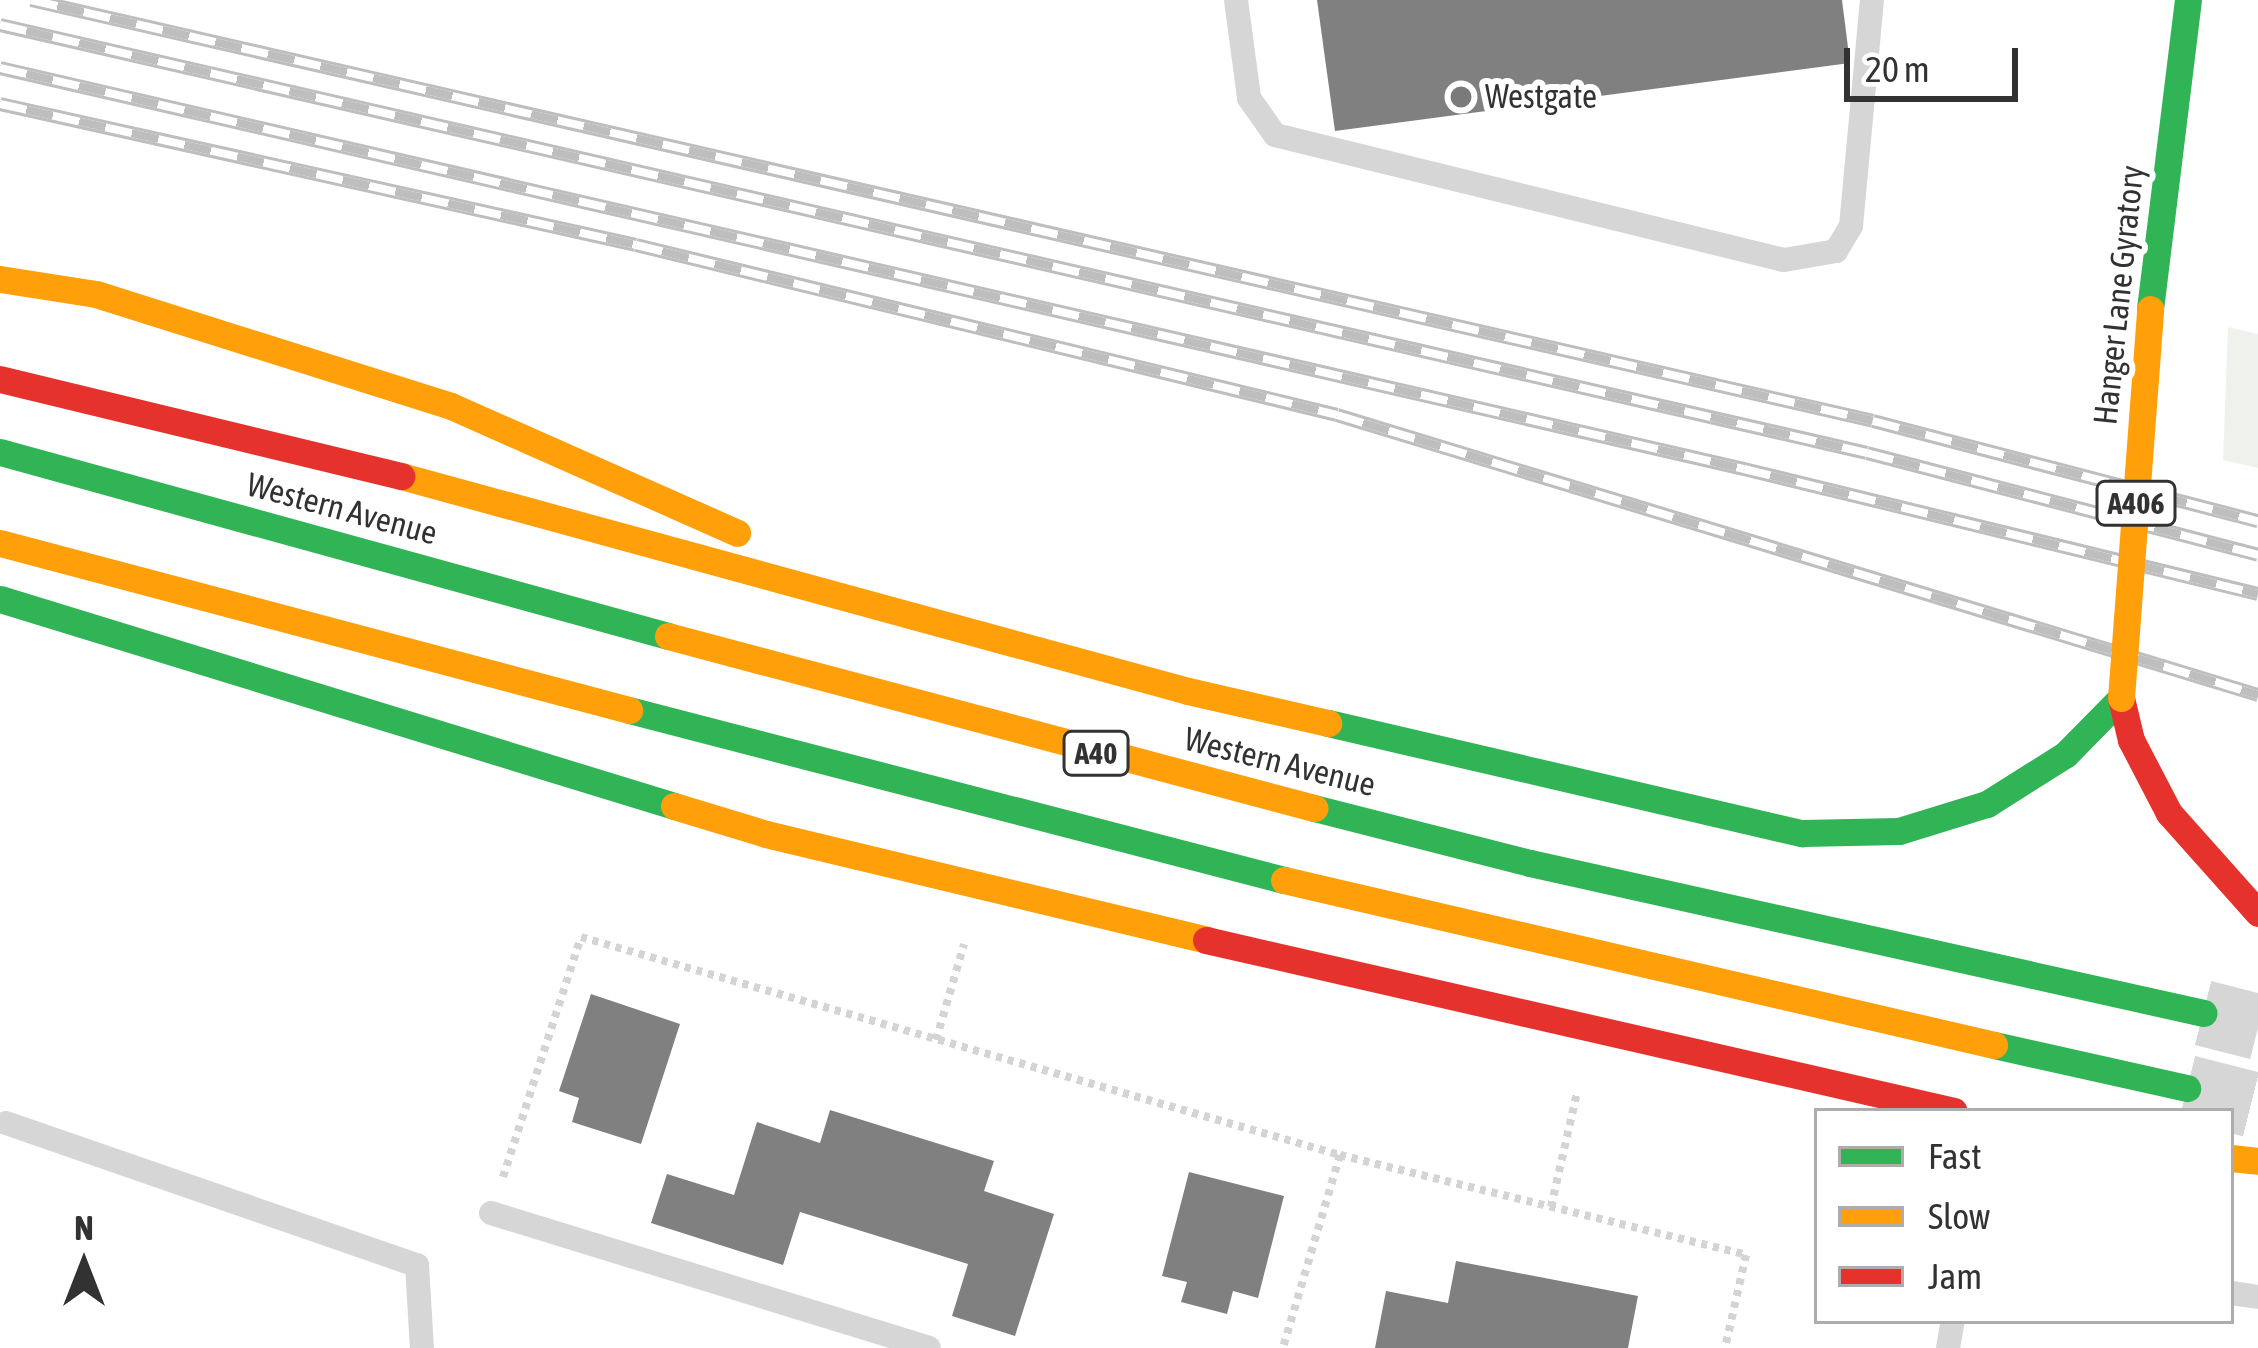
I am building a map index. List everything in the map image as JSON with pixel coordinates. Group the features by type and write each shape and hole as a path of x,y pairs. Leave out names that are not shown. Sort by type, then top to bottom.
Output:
{"highway":[{"name":"Hanger Lane Gyratory","path":"2188,0 2150,309 2121,698 2138,755 2169,813 2258,913"},
{"path":"0,279 96,294 451,406 931,619"},
{"path":"0,379 431,484 1370,736 1823,836 1899,831 1988,804 2066,754 2121,698"},
{"name":"Western Avenue","path":"0,452 1091,752 1530,862 2204,1013"},
{"name":"A40","path":"0,543 1489,932 2187,1088"},
{"path":"0,599 766,835 1525,1017 1940,1108"}],"lane":[{"path":"1236,0 1249,98 1275,135 1784,260 1836,251 1851,226 1872,0"},
{"path":"6,1124 417,1265 422,1348"},
{"path":"491,1213 929,1348"}],"path":[{"path":"491,1213 581,937 1340,1156 1746,1255 1725,1348"},
{"path":"936,1040 964,942"},
{"path":"1551,1207 1577,1094"},
{"path":"1283,1348 1340,1156"}],"shaded area":[{"path":"2228,327 2258,334 2258,468 2223,460"}],"building":[{"name":"Westgate","path":"1317,0 1842,0 1850,63 1335,131"},
{"path":"591,994 680,1024 641,1144 572,1122 579,1098 559,1091"},
{"path":"830,1110 994,1161 984,1191 1054,1214 1015,1336 952,1316 968,1264 800,1212 783,1265 651,1223 667,1174 734,1195 757,1122 820,1143"},
{"path":"1189,1172 1284,1196 1258,1298 1233,1291 1227,1314 1181,1302 1187,1282 1162,1276"},
{"path":"1456,1261 1638,1296 1628,1348 1375,1348 1386,1291 1448,1303"}],"tunnel":[{"path":"2203,1013 2258,1027"},
{"path":"2187,1088 2258,1106"}],"railway":[{"path":"31,0 1873,421 2258,521"},
{"path":"0,25 1867,453 2258,555"},
{"path":"0,68 1744,469 2258,594"},
{"path":"0,104 636,245 1337,415 2258,695"}],"traffic: fast":[{"path":"2150,309 2188,0"},
{"path":"0,452 668,636"},
{"path":"0,599 674,806"},
{"path":"1328,723 1802,833 1899,831 1987,804 2066,754 2121,698"},
{"path":"629,710 1284,880"},
{"path":"1314,808 1530,863 2203,1013"},
{"path":"1994,1045 2187,1088"}],"traffic: slow":[{"path":"0,279 96,294 451,406 737,533"},
{"path":"2121,698 2150,309"},
{"path":"401,476 1188,691 1328,723"},
{"path":"0,543 629,710"},
{"path":"668,636 1314,808"},
{"path":"674,806 766,834 1206,940"},
{"path":"1284,880 1994,1045"},
{"path":"2234,1158 2258,1161"}],"traffic: jam":[{"path":"0,379 401,476"},
{"path":"2121,698 2131,740 2169,813 2258,913"},
{"path":"1206,940 1941,1108"}],"place":[{"name":"Westgate","path":"1461,97"}]}
